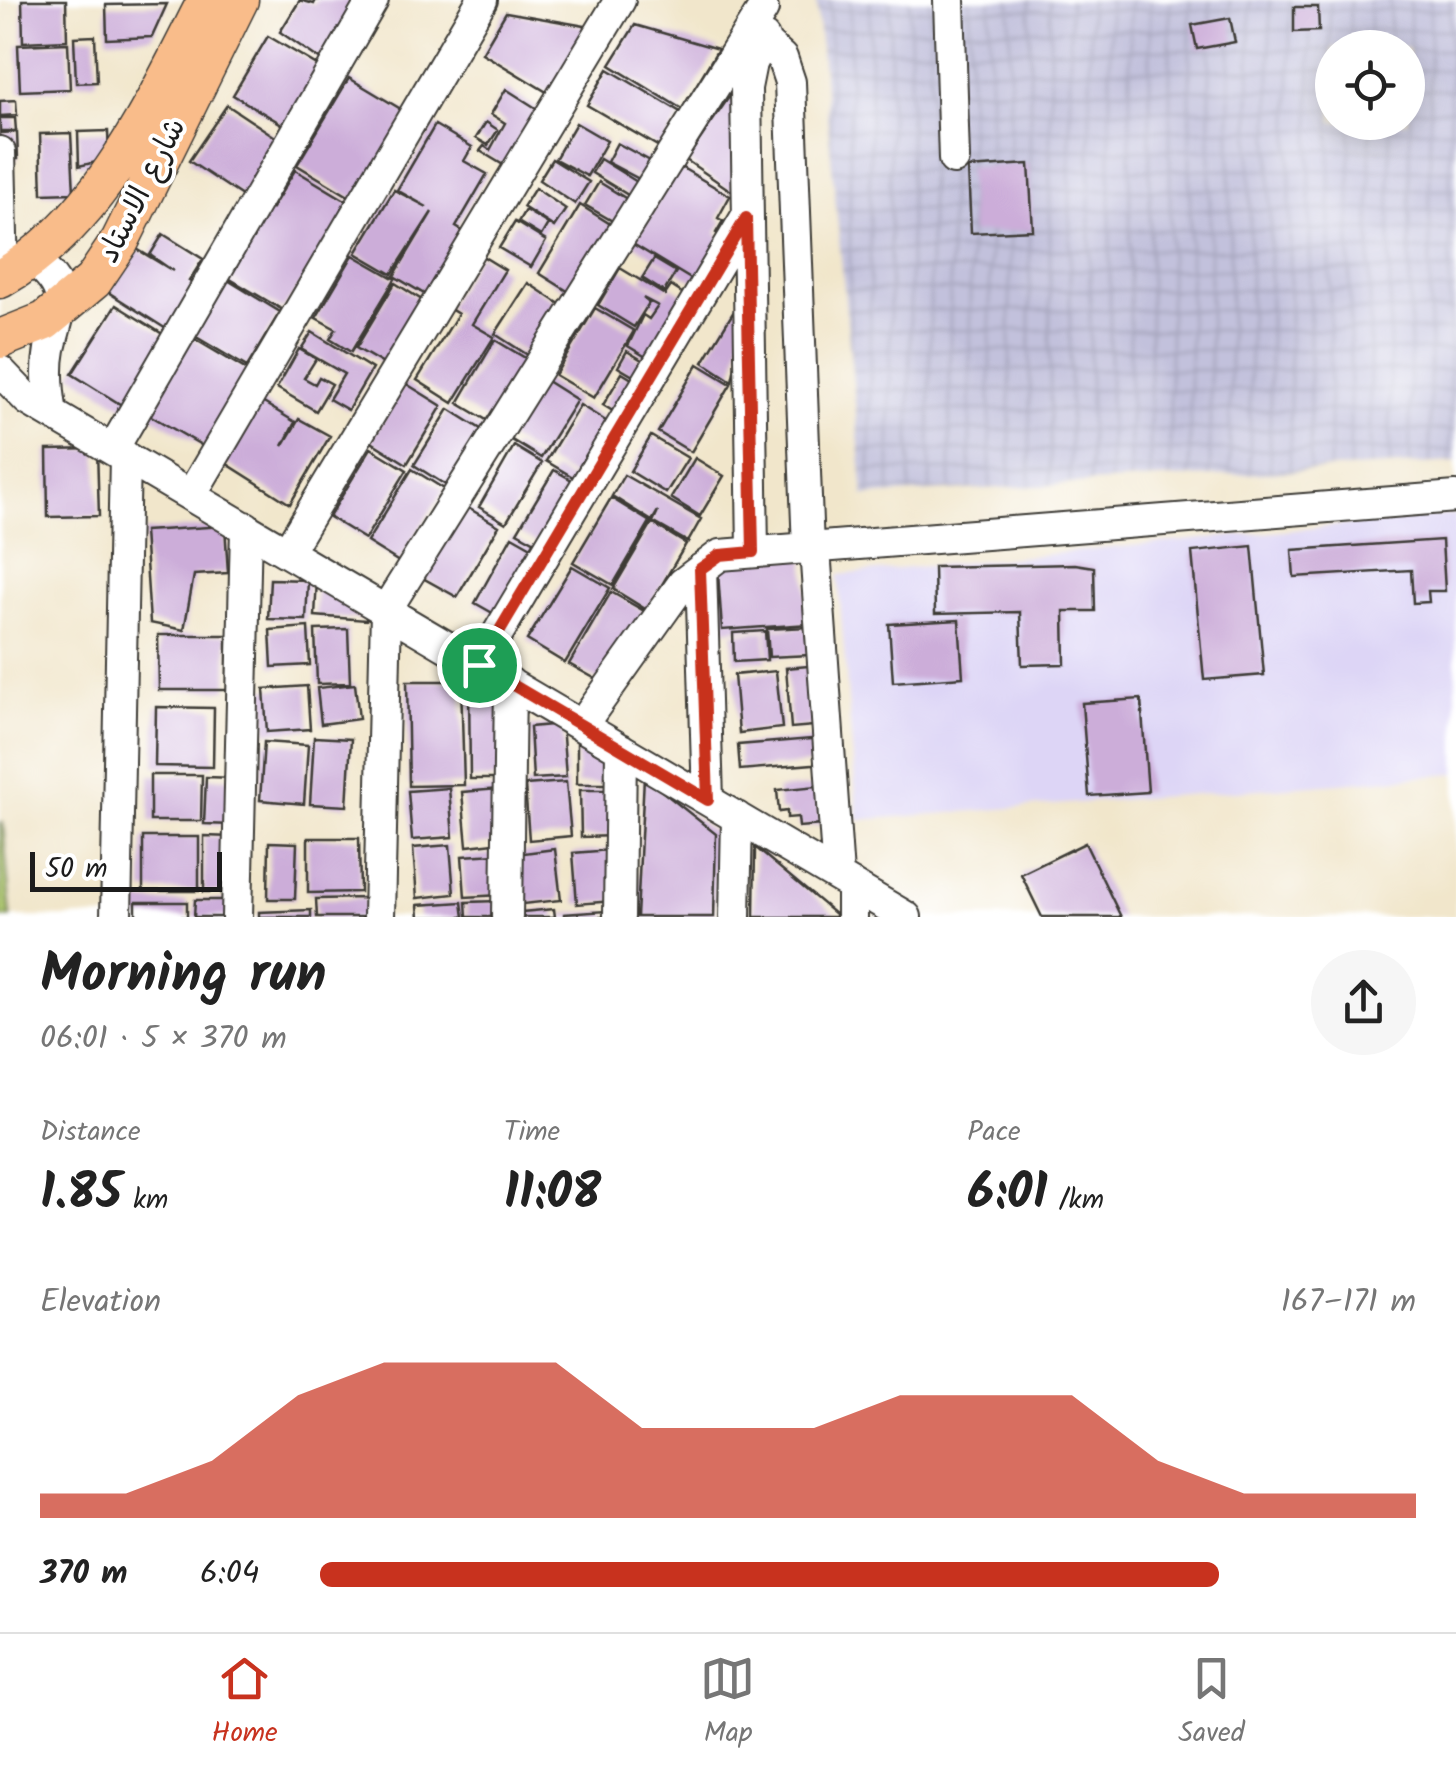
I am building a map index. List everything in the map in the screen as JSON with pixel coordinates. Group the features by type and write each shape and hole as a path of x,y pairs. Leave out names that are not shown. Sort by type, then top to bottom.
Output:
{"main road":[{"name":"شارع الاستاد","path":"12,271 67,227 104,178 207,0"},
{"name":"شارع الاستاد","path":"0,339 24,332 64,308 93,281 120,241 239,0"}],"street":[{"path":"116,917 119,452 373,0"},
{"path":"191,495 482,0"},
{"path":"287,552 620,0"},
{"path":"949,0 954,159"},
{"path":"753,552 747,75 764,42 763,5"},
{"path":"379,917 386,610 763,5"},
{"path":"764,42 782,58 790,82 812,549 852,917"},
{"path":"0,152 12,271 54,280 64,308 47,370 52,412"},
{"path":"479,665 746,218"},
{"path":"0,371 28,400 906,917"},
{"path":"582,725 670,601 700,569 720,555 1456,497"},
{"path":"237,917 246,528"},
{"path":"700,569 708,800"},
{"path":"507,917 510,683"},
{"path":"618,917 621,749"},
{"path":"735,917 737,817"}],"shaded area":[{"path":"816,0 1456,0 1456,462 864,496"},
{"path":"1456,514 1456,774 858,820 838,575"}],"green space":[{"path":"3,823 11,917 0,917"}],"building":[{"path":"22,0 66,0 67,40 23,42"},
{"path":"300,0 314,4 316,0 352,0 365,9 328,65 280,32"},
{"path":"167,4 152,37 107,39 106,5"},
{"path":"1294,7 1318,7 1319,30 1294,32"},
{"path":"506,12 596,28 555,97 482,53"},
{"path":"1230,18 1235,42 1197,49 1192,25"},
{"path":"635,25 718,49 682,109 610,65"},
{"path":"95,36 97,82 76,83 74,37"},
{"path":"268,36 327,71 292,130 233,95"},
{"path":"68,43 70,89 20,91 18,45"},
{"path":"608,69 682,113 661,148 587,105"},
{"path":"349,78 409,114 357,201 297,165"},
{"path":"742,78 737,195 686,160"},
{"path":"506,89 547,115 510,169 480,151 484,146 490,150 505,123 491,114"},
{"path":"16,100 17,115 0,116 0,101"},
{"path":"227,105 286,144 248,200 189,161"},
{"path":"0,118 15,118 16,131 0,131"},
{"path":"486,122 498,130 488,145 476,138"},
{"path":"576,123 607,141 587,176 555,159"},
{"path":"435,125 472,147 464,161 487,174 456,227 469,235 431,298 394,276 432,212 392,274 356,253 394,190 427,207 397,190"},
{"path":"108,131 109,159 79,166 78,132"},
{"path":"17,132 18,159 0,159 0,133"},
{"path":"71,133 74,193 42,194 40,134"},
{"path":"617,143 652,162 643,181 607,162"},
{"path":"552,159 589,182 575,204 539,180"},
{"path":"600,159 642,185 633,198 592,173"},
{"path":"1029,164 1033,230 971,233 968,168"},
{"path":"679,166 730,196 718,218 723,221 716,233 726,240 699,284 633,244"},
{"path":"295,170 355,206 283,310 220,273 265,204 272,208"},
{"path":"599,182 630,201 616,223 585,205"},
{"path":"535,188 566,209 554,227 523,207"},
{"path":"580,205 615,227 574,295 539,273"},
{"path":"525,210 548,224 541,236 518,222"},
{"path":"515,222 546,241 531,267 499,248"},
{"path":"163,234 203,259 189,281 196,285 171,332 108,292 135,248 173,271 150,255"},
{"path":"479,254 505,270 472,324 494,337 453,403 417,380 458,314 447,307"},
{"path":"353,255 395,279 351,352 330,339 336,329 316,318"},
{"path":"654,259 676,272 664,292 642,278"},
{"path":"620,268 665,295 671,286 688,297 651,360 628,346 643,315 649,319 658,306 643,298 649,303 634,327 598,305"},
{"path":"226,279 280,312 247,367 193,335"},
{"path":"395,283 425,302 387,366 356,348"},
{"path":"528,283 566,308 534,359 495,334"},
{"path":"116,305 172,340 128,409 72,374"},
{"path":"737,306 746,314 732,381 703,362"},
{"path":"595,308 634,331 594,398 555,375"},
{"path":"312,332 372,369 348,410 329,399 344,374 301,349"},
{"path":"191,337 255,375 210,450 146,413"},
{"path":"495,340 532,362 495,425 458,403"},
{"path":"299,349 316,359 304,378 315,384 319,377 332,384 316,411 277,388"},
{"path":"627,351 650,365 640,380 618,367"},
{"path":"698,364 731,384 691,452 658,432"},
{"path":"622,373 640,384 621,416 603,405"},
{"path":"539,376 577,400 541,458 502,434"},
{"path":"405,383 442,406 407,464 370,441"},
{"path":"257,399 295,422 283,446 299,419 330,436 290,504 221,460"},
{"path":"580,405 612,425 578,480 546,461"},
{"path":"449,409 487,433 452,489 414,465"},
{"path":"651,436 688,458 666,493 630,471"},
{"path":"514,446 542,463 506,523 479,507"},
{"path":"371,448 407,470 365,539 329,517"},
{"path":"97,449 99,516 48,517 47,450"},
{"path":"695,458 724,476 700,516 671,498"},
{"path":"412,469 444,489 399,562 367,542"},
{"path":"554,470 577,483 541,545 517,532"},
{"path":"624,475 701,519 688,542 653,522 658,511 652,521 612,496"},
{"path":"611,498 650,522 613,585 573,562"},
{"path":"463,505 499,526 457,597 421,577"},
{"path":"652,523 686,544 647,610 613,589"},
{"path":"225,526 228,573 194,575 184,630 150,623 144,531"},
{"path":"512,536 542,553 505,620 475,603"},
{"path":"1442,540 1445,591 1428,591 1429,602 1413,603 1411,570 1294,577 1292,550"},
{"path":"1252,546 1264,675 1204,680 1192,552"},
{"path":"804,552 809,624 722,630 717,558"},
{"path":"572,566 610,588 565,663 527,640"},
{"path":"934,567 1094,567 1095,611 1064,611 1065,664 1022,665 1020,612 935,614"},
{"path":"270,579 308,580 306,620 268,619"},
{"path":"317,579 367,603 366,620 315,616"},
{"path":"611,592 644,611 603,683 569,664"},
{"path":"959,620 963,677 893,682 889,624"},
{"path":"308,627 310,665 272,667 270,630"},
{"path":"808,627 810,655 769,657 767,629"},
{"path":"348,629 350,683 317,684 315,630"},
{"path":"765,631 767,660 734,662 733,633"},
{"path":"158,635 227,635 227,690 159,690"},
{"path":"820,665 825,725 791,728 786,668"},
{"path":"776,671 782,728 739,733 734,675"},
{"path":"407,681 461,681 464,785 409,786"},
{"path":"469,683 504,683 506,779 470,779"},
{"path":"355,684 359,719 321,724 317,688"},
{"path":"307,686 310,729 267,732 264,689"},
{"path":"1141,699 1148,792 1089,796 1082,703"},
{"path":"156,707 214,708 213,767 155,766"},
{"path":"562,724 566,777 533,779 530,727"},
{"path":"577,734 605,744 616,784 577,784"},
{"path":"314,737 351,739 347,806 310,804"},
{"path":"823,738 825,763 740,770 738,745"},
{"path":"264,742 308,745 304,804 260,800"},
{"path":"150,775 202,775 201,821 150,821"},
{"path":"206,777 235,778 234,825 204,824"},
{"path":"644,777 716,834 714,917 637,917"},
{"path":"566,782 571,836 529,840 525,785"},
{"path":"817,786 821,825 799,827 798,817 787,818 787,811 779,812 777,790"},
{"path":"449,788 453,837 412,840 408,791"},
{"path":"499,789 504,842 467,846 462,792"},
{"path":"580,790 614,790 616,836 581,837"},
{"path":"204,836 233,837 232,892 204,892"},
{"path":"143,837 199,837 199,891 143,891"},
{"path":"308,838 359,838 360,892 308,893"},
{"path":"269,842 297,843 295,899 268,899"},
{"path":"1085,843 1121,917 1042,917 1021,874"},
{"path":"450,845 454,894 417,898 413,848"},
{"path":"755,847 835,914 835,917 754,917"},
{"path":"555,849 561,900 523,904 516,854"},
{"path":"610,850 613,901 577,904 573,853"},
{"path":"498,854 501,895 465,897 462,856"},
{"path":"365,898 366,917 317,917 316,899"},
{"path":"195,900 229,900 229,917 194,917"},
{"path":"499,901 500,917 467,917 466,902"},
{"path":"136,902 187,902 187,917 136,917"},
{"path":"462,902 464,917 419,917 418,905"},
{"path":"554,909 555,917 522,917 522,912"},
{"path":"311,910 311,917 259,917 259,912"},
{"path":"606,911 607,917 564,917 564,914"}],"route":[{"path":"746,218 753,552 720,555 700,569 708,800 479,665 746,218"}]}
